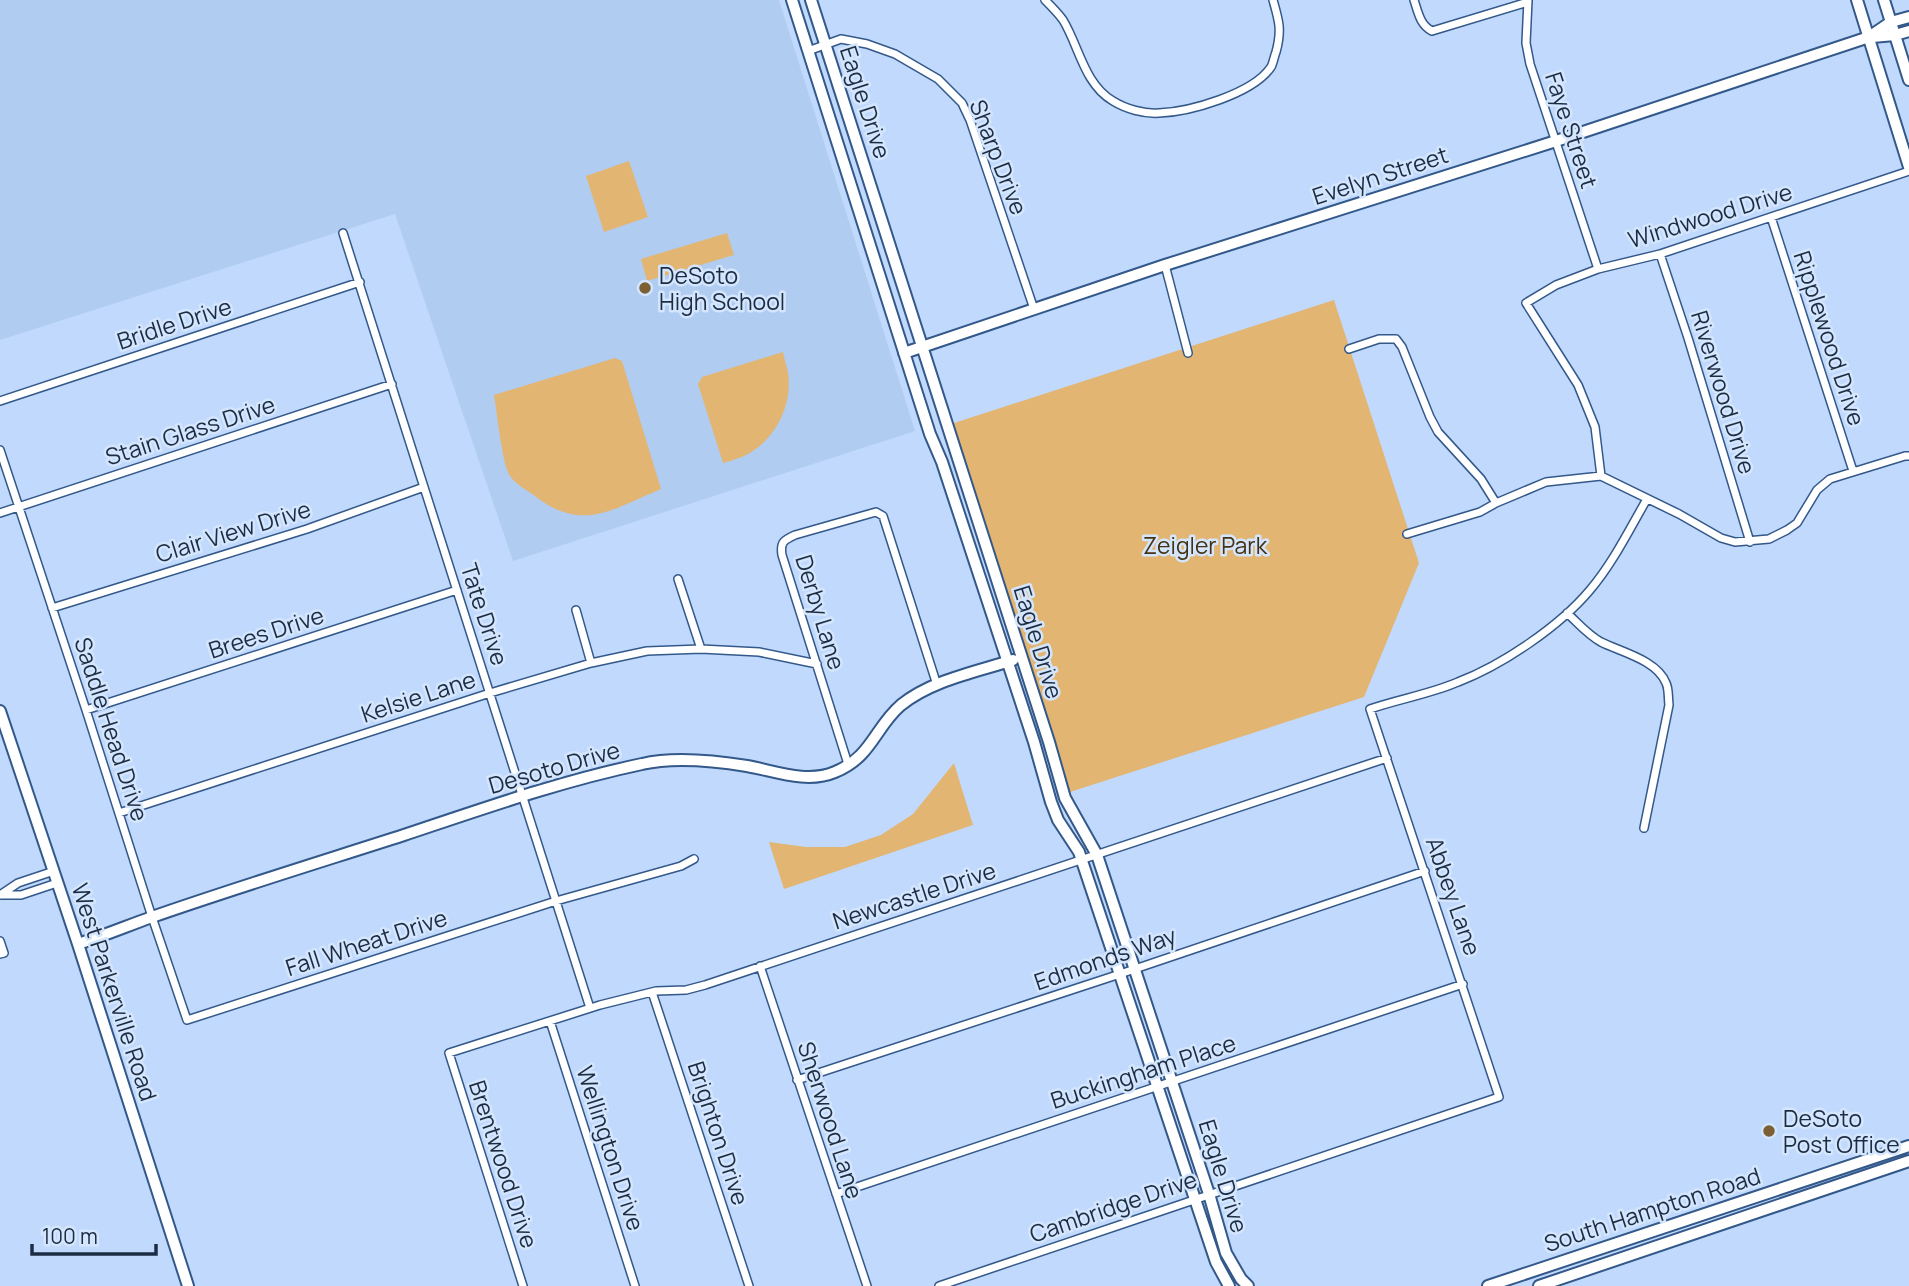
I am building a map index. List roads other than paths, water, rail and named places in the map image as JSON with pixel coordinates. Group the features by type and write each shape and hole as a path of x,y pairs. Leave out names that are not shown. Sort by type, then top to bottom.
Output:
{"street":[{"name":"Eagle Drive","path":"792,0 932,440 942,462 1034,742 1051,802 1058,820 1082,860 1216,1262 1229,1286"},
{"name":"Eagle Drive","path":"811,0 1065,798 1097,855 1173,1082 1226,1253 1233,1268 1248,1286"},
{"path":"1045,0 1062,20 1088,74 1099,89 1111,100 1134,110 1158,114 1212,103 1255,82 1271,67 1280,37 1273,0"},
{"path":"1414,0 1425,28 1432,31 1528,1"},
{"path":"1857,0 1909,169"},
{"path":"1884,0 1909,80"},
{"name":"Faye Street","path":"1528,1 1526,43 1530,64 1598,269"},
{"path":"1869,37 1891,22 1909,17"},
{"path":"1869,37 1895,36 1909,31"},
{"name":"Evelyn Street","path":"904,353 1165,265 1556,141 1869,37"},
{"name":"Sharp Drive","path":"808,51 842,39 867,44 894,54 938,79 962,103 1034,309"},
{"name":"Windwood Drive","path":"1601,476 1595,427 1578,385 1526,303 1556,285 1598,269 1660,254 1909,169"},
{"path":"859,209 876,203"},
{"name":"Ripplewood Drive","path":"1771,217 1853,471"},
{"name":"Tate Drive","path":"343,233 590,1008"},
{"name":"Riverwood Drive","path":"1660,254 1750,542"},
{"path":"1165,265 1188,353"},
{"name":"Bridle Drive","path":"0,401 359,282"},
{"path":"1349,349 1379,339 1396,339 1402,347 1438,432 1480,479 1496,503"},
{"name":"Stain Glass Drive","path":"0,513 392,384"},
{"path":"932,440 950,435"},
{"name":"Saddle Head Drive","path":"0,450 187,1020"},
{"path":"1407,534 1480,512 1546,482 1601,476 1721,538 1750,542 1769,539 1797,523 1816,491 1830,480 1908,455"},
{"name":"Clair View Drive","path":"52,608 307,529 424,487"},
{"path":"1644,828 1669,705 1665,680 1660,672 1640,658 1588,634 1567,613 1590,591 1609,564 1647,499"},
{"name":"Derby Lane","path":"848,764 781,545 783,540 876,512 883,516 937,685"},
{"path":"971,549 993,595 1002,623 1011,622"},
{"path":"678,579 701,649"},
{"name":"Brees Drive","path":"86,710 457,590"},
{"path":"576,610 591,663"},
{"name":"Abbey Lane","path":"1499,1097 1370,709 1458,682 1489,668 1527,645 1567,613"},
{"name":"Kelsie Lane","path":"119,813 490,693 591,663 646,651 701,649 759,652 817,664"},
{"name":"Desoto Drive","path":"78,944 152,917 523,796 611,771 647,763 709,761 798,776 834,772 860,757 891,714 920,692 1022,657"},
{"name":"West Parkerville Road","path":"1,719 78,944 188,1286"},
{"name":"Newcastle Drive","path":"449,1054 590,1008 652,992 686,990 1387,758"},
{"path":"1051,802 1065,798"},
{"name":"Fall Wheat Drive","path":"187,1020 556,901 681,866 694,859"},
{"name":"Edmonds Way","path":"797,1080 1424,871"},
{"path":"0,895 21,895 55,877"},
{"path":"0,941 2,953"},
{"name":"Sherwood Lane","path":"760,966 867,1286"},
{"name":"Buckingham Place","path":"836,1194 1463,984"},
{"name":"Brighton Drive","path":"652,992 749,1286"},
{"name":"Wellington Drive","path":"550,1021 635,1286"},
{"name":"Brentwood Drive","path":"449,1054 523,1286"},
{"name":"Cambridge Drive","path":"939,1286 1499,1097"},
{"name":"South Hampton Road","path":"1488,1286 1909,1147"},
{"name":"South Hampton Road","path":"1539,1286 1909,1161"},
{"path":"1838,1170 1842,1183"},
{"path":"1703,1214 1709,1228"},
{"path":"1629,1239 1634,1254"}],"place":[{"name":"DeSoto High School","path":"645,288"},
{"name":"DeSoto Post Office","path":"1769,1131"}],"park label":[{"name":"Zeigler Park","path":"1205,545"}]}
